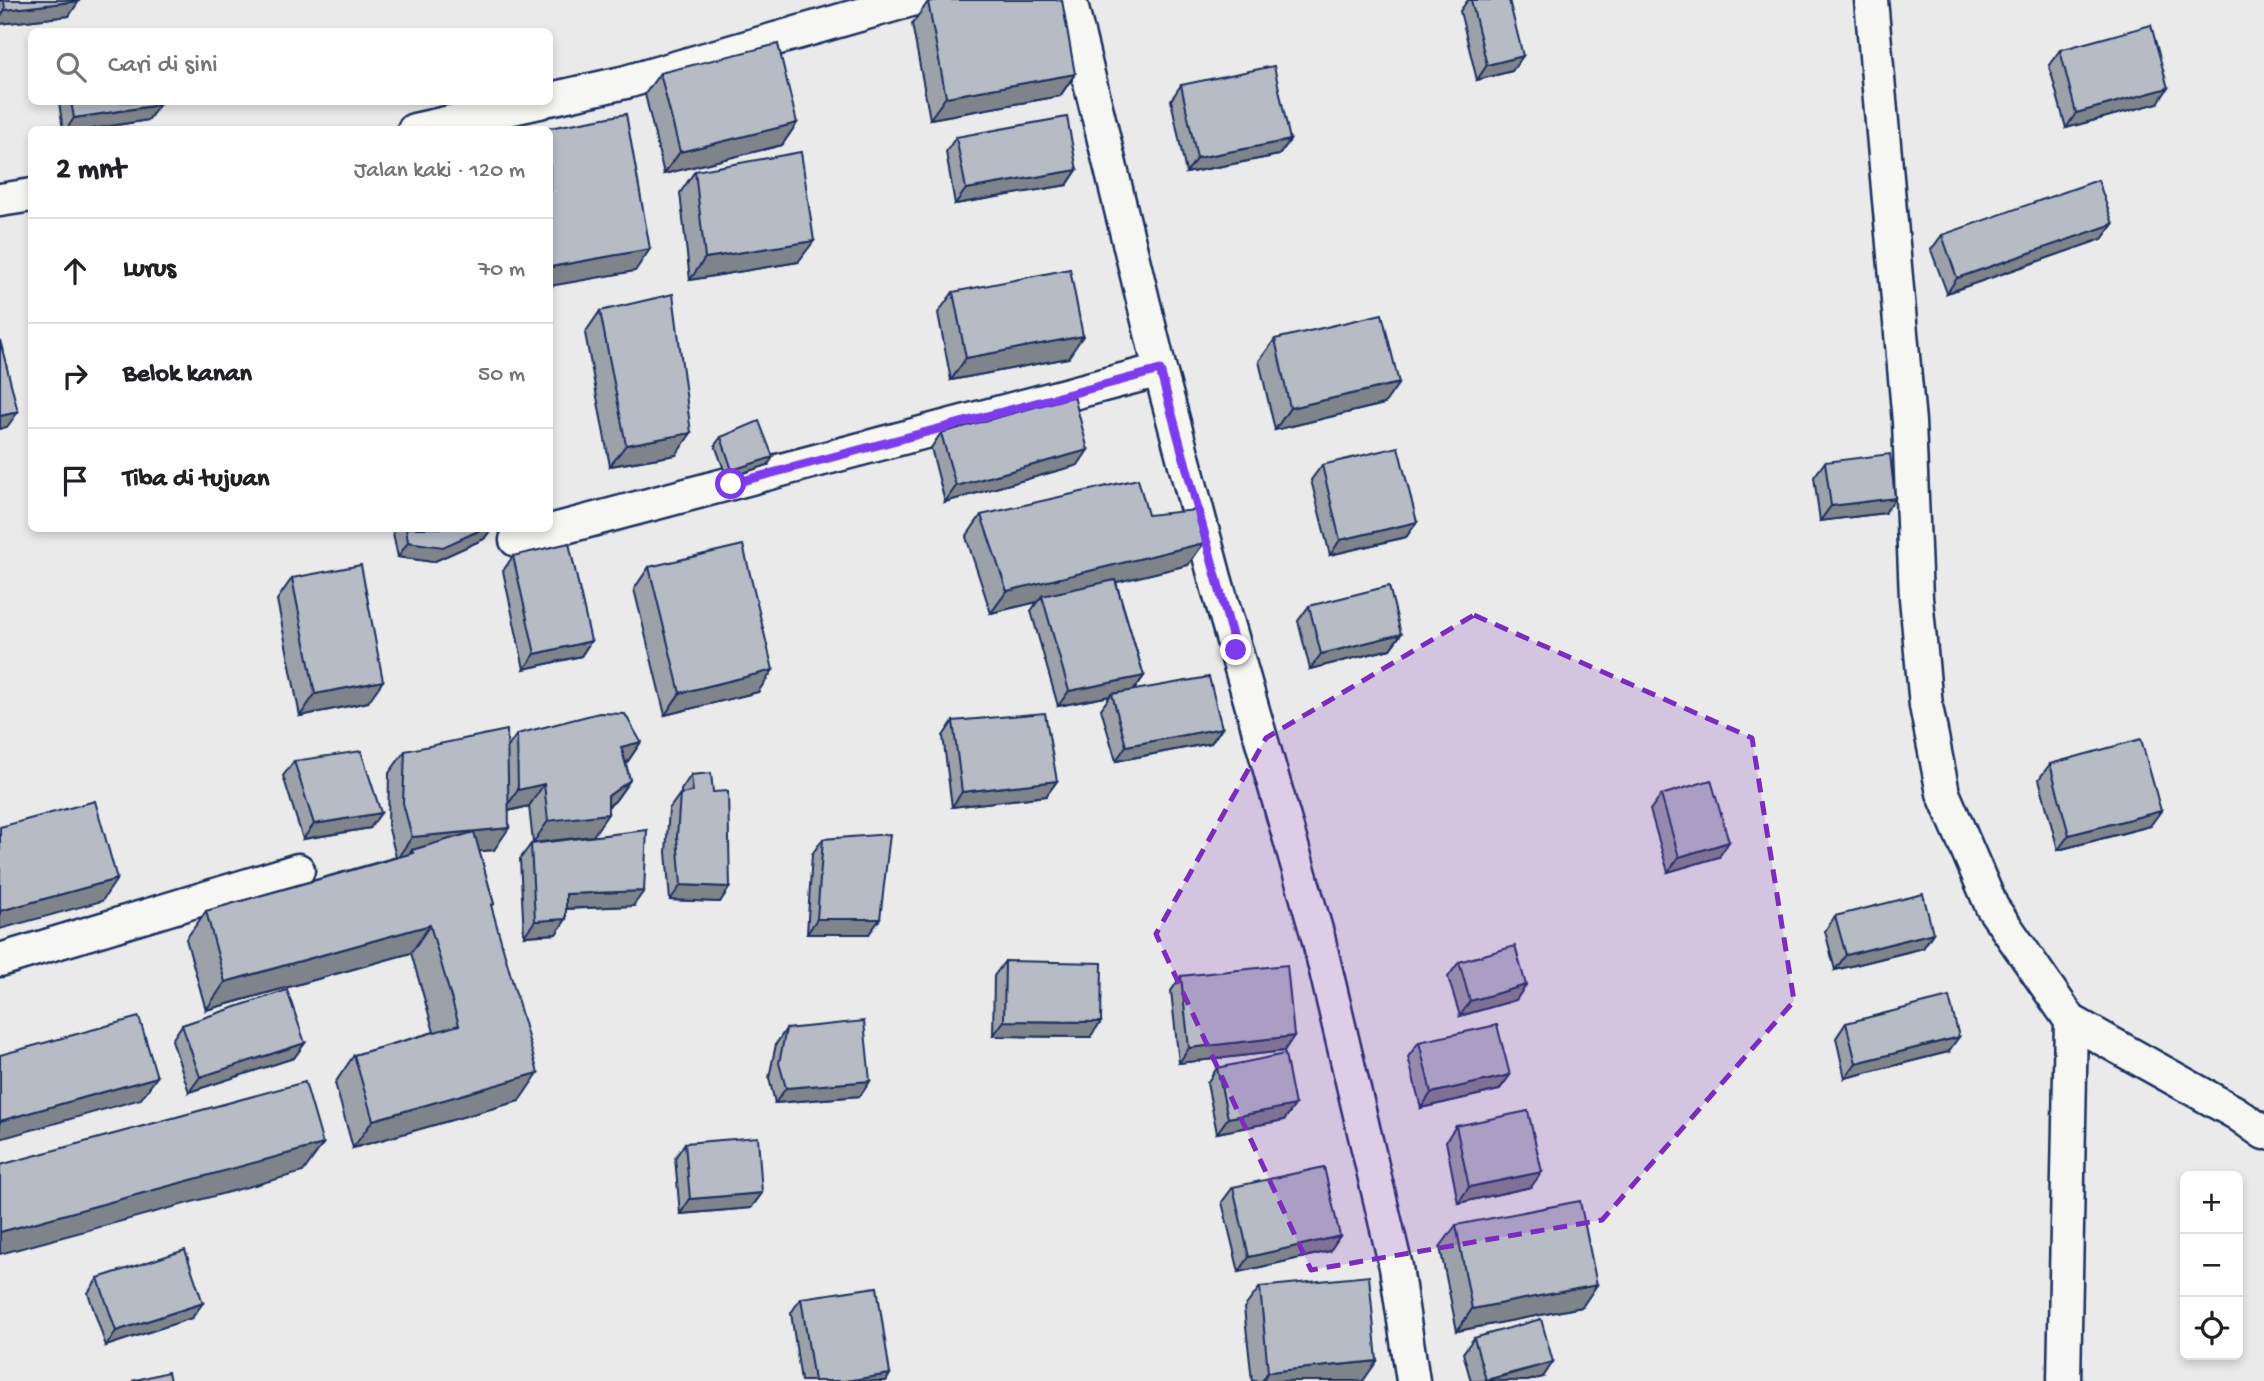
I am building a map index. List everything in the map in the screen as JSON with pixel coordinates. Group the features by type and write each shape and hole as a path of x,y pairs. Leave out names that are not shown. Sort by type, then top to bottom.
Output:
{"street":[{"path":"553,98 626,82 911,0"},
{"path":"1070,0 1160,370 1215,578 1318,937 1396,1267 1413,1381"},
{"path":"1871,0 1909,422 1916,598 1926,706 1943,793 1992,907 2071,1021 2236,1113 2264,1133"},
{"path":"432,126 526,105"},
{"path":"0,201 28,196"},
{"path":"553,530 1160,370"},
{"path":"516,540 546,532"},
{"path":"0,960 298,870"},
{"path":"2064,1381 2071,1021"}],"highlighted area":[{"path":"1474,615 1752,738 1794,1001 1602,1220 1311,1270 1156,934 1266,738"}],"building":[{"path":"4,0 79,0 79,1 5,10"},
{"path":"1062,0 1075,74 946,97 928,2"},
{"path":"1471,0 1509,0 1523,56 1487,65"},
{"path":"2151,25 2168,88 2076,113 2060,50"},
{"path":"778,44 797,123 680,152 660,73"},
{"path":"1274,66 1290,140 1197,158 1181,85"},
{"path":"72,105 159,105 74,118"},
{"path":"626,114 650,249 553,266 553,127"},
{"path":"1067,117 1077,170 966,189 956,137"},
{"path":"801,152 814,241 705,258 695,171"},
{"path":"2098,180 2113,224 1957,278 1942,235"},
{"path":"1070,269 1083,336 966,358 953,292"},
{"path":"673,294 691,433 626,445 600,311"},
{"path":"1382,314 1399,383 1290,408 1275,339"},
{"path":"0,340 18,412 0,416"},
{"path":"1074,396 1088,450 956,486 941,433"},
{"path":"759,421 773,457 732,470 721,437"},
{"path":"1398,447 1417,522 1340,540 1322,465"},
{"path":"1890,454 1895,498 1831,506 1825,462"},
{"path":"1138,479 1148,515 1196,510 1204,543 1007,591 981,515"},
{"path":"407,532 476,532 443,547 408,542"},
{"path":"569,543 591,641 535,654 513,556"},
{"path":"743,545 773,670 680,693 649,567"},
{"path":"361,565 383,681 315,694 292,578"},
{"path":"1115,580 1144,676 1069,691 1042,596"},
{"path":"1389,586 1401,634 1321,654 1309,606"},
{"path":"1209,677 1222,728 1126,746 1112,694"},
{"path":"599,713 625,714 641,742 621,747 630,780 608,796 608,814 548,821 544,784 518,790 517,734"},
{"path":"1045,713 1057,781 962,792 953,721"},
{"path":"507,730 509,828 412,837 403,803 405,751"},
{"path":"2141,739 2161,811 2069,835 2050,764"},
{"path":"361,751 381,813 314,824 294,761"},
{"path":"711,773 713,792 728,791 730,887 681,885 677,837 680,794 693,792 691,775"},
{"path":"1711,780 1729,842 1679,857 1661,795"},
{"path":"95,801 117,879 0,911 0,827"},
{"path":"647,830 644,891 566,894 566,919 535,921 531,844"},
{"path":"474,832 494,904 491,905 538,1073 373,1120 354,1055 459,1025 430,925 225,982 206,911 413,853 412,850"},
{"path":"890,834 880,919 817,919 823,839"},
{"path":"1923,894 1933,933 1846,955 1835,916"},
{"path":"1515,946 1526,985 1470,1001 1459,962"},
{"path":"1005,961 1102,963 1101,1022 1004,1021"},
{"path":"1287,965 1294,1036 1189,1048 1181,976"},
{"path":"287,990 305,1043 200,1077 182,1025"},
{"path":"1949,997 1959,1037 1856,1063 1846,1023"},
{"path":"139,1017 157,1077 0,1121 0,1055"},
{"path":"864,1021 870,1081 786,1088 779,1063 786,1029"},
{"path":"1497,1025 1510,1075 1431,1093 1419,1042"},
{"path":"1285,1054 1295,1105 1228,1118 1217,1068"},
{"path":"305,1082 323,1144 0,1232 0,1165"},
{"path":"1528,1111 1542,1172 1469,1187 1456,1126"},
{"path":"758,1137 762,1193 690,1199 685,1143"},
{"path":"1324,1167 1340,1236 1249,1257 1233,1187"},
{"path":"1580,1201 1597,1285 1472,1309 1456,1225"},
{"path":"185,1250 203,1303 116,1331 98,1278"},
{"path":"1369,1276 1377,1361 1268,1372 1260,1287"},
{"path":"877,1287 890,1374 845,1381 814,1381 801,1298"},
{"path":"1541,1319 1553,1362 1486,1380 1474,1338"},
{"path":"168,1372 170,1381 132,1381"}],"route":[{"path":"731,484 1160,370 1236,650"}]}
